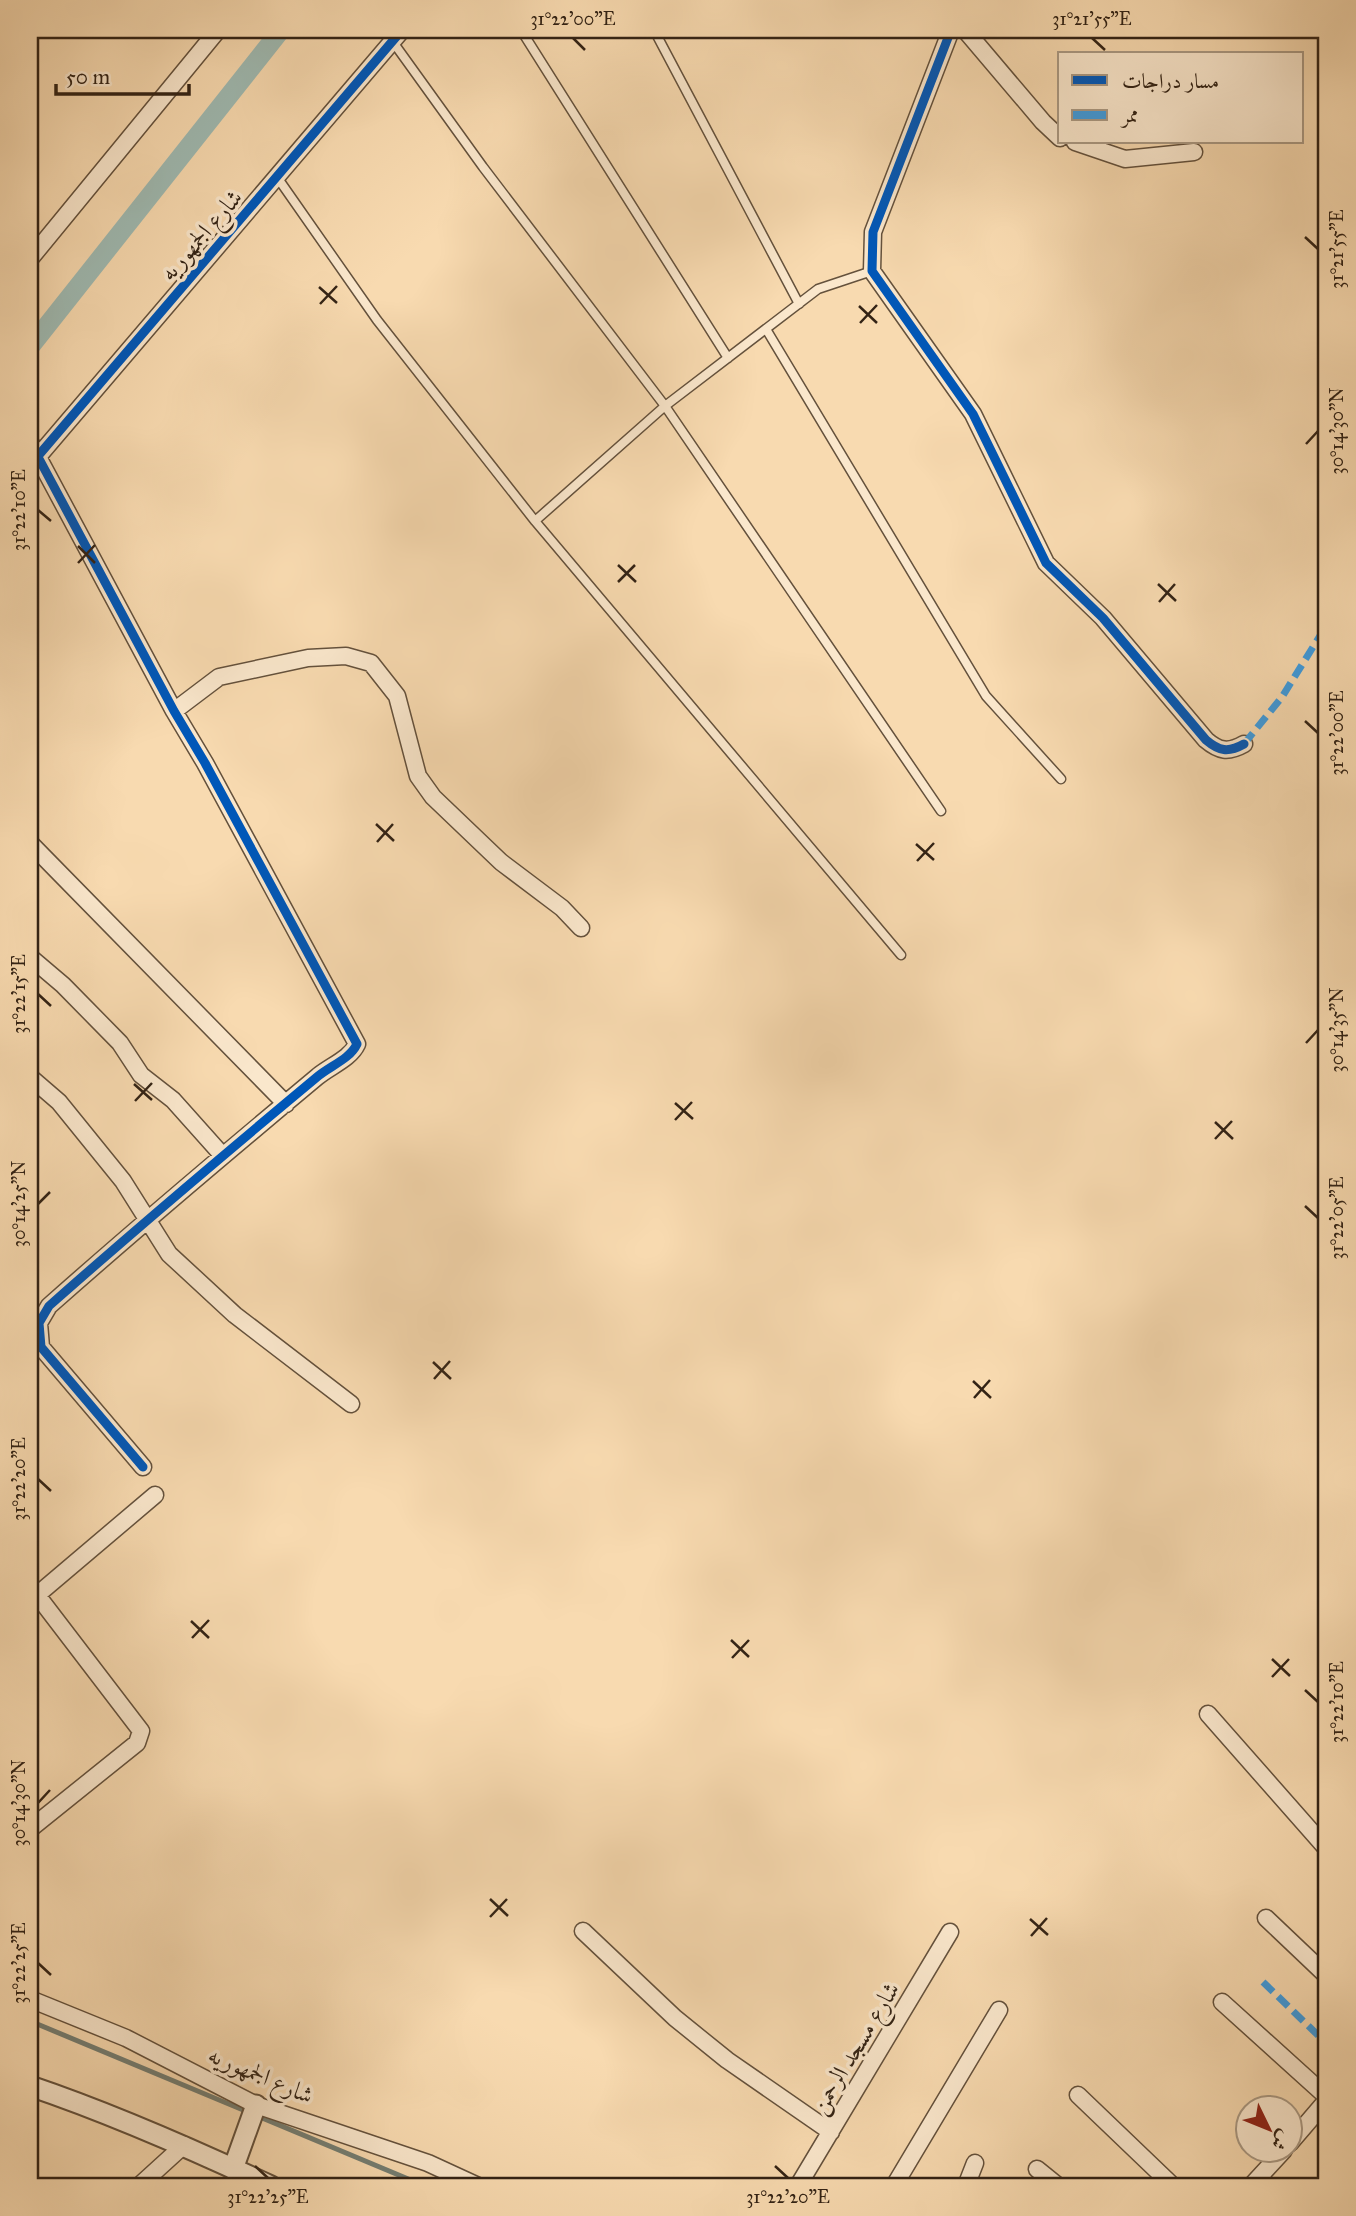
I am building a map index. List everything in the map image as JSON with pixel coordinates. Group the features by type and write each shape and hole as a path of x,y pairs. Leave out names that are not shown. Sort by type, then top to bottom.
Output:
{"street":[{"path":"30,258 218,30"},
{"path":"951,30 873,232 872,271 973,414 1046,564 1102,618 1206,740 1218,750 1233,750 1244,744"},
{"path":"965,30 1058,136"},
{"name":"شارع الجمهوريه","path":"32,455 397,36"},
{"path":"1081,144 1125,159 1194,152"},
{"path":"32,455 356,1037 354,1050 318,1076 147,1220 49,1306 39,1323 41,1347 143,1467"},
{"path":"174,711 219,677 308,658 346,656 372,663 397,696 418,776 433,797 501,862 562,908 581,928"},
{"path":"30,843 286,1104"},
{"path":"30,957 63,985 120,1043 141,1075 173,1100 223,1156"},
{"path":"30,1077 58,1102 123,1181 169,1254 235,1315 351,1404"},
{"path":"30,1829 137,1742 141,1731 33,1598 155,1495"},
{"path":"1208,1714 1326,1848"},
{"path":"1266,1918 1326,1975"},
{"path":"583,1930 686,2026 727,2060 831,2133"},
{"name":"شارع مسجد الرحمن","path":"798,2186 950,1932"},
{"name":"شارع الجمهوريه","path":"30,1999 115,2033 255,2109 428,2163 478,2186"},
{"path":"1222,2002 1326,2099 1304,2126"},
{"path":"894,2186 999,2010"},
{"path":"30,2086 95,2108 184,2145 271,2186"},
{"path":"1078,2095 1173,2186"},
{"path":"233,2169 255,2109"},
{"path":"139,2186 184,2145"},
{"path":"966,2186 975,2163"},
{"path":"1251,2186 1271,2164"},
{"path":"1037,2169 1058,2186"}],"lane":[{"path":"521,30 728,358"},
{"path":"654,30 799,304"},
{"path":"397,36 483,167 665,406 942,811"},
{"path":"276,177 377,320 536,521 901,955"},
{"path":"536,521 665,406 818,289 872,271"},
{"path":"766,329 986,695 1061,779"}],"waterway":[{"path":"30,347 281,30"},
{"path":"30,2021 425,2186"}],"marked path":[{"path":"1244,744 1282,697 1326,626"},
{"path":"1263,1982 1326,2043"}],"cycle path":[{"path":"32,463 402,30"},
{"path":"951,30 873,232 872,271 973,414 1046,563 1103,618 1206,740 1224,750 1244,744"},
{"path":"30,442 357,1044 345,1058 317,1077 82,1277 49,1306 39,1323 41,1347 143,1467"}]}
